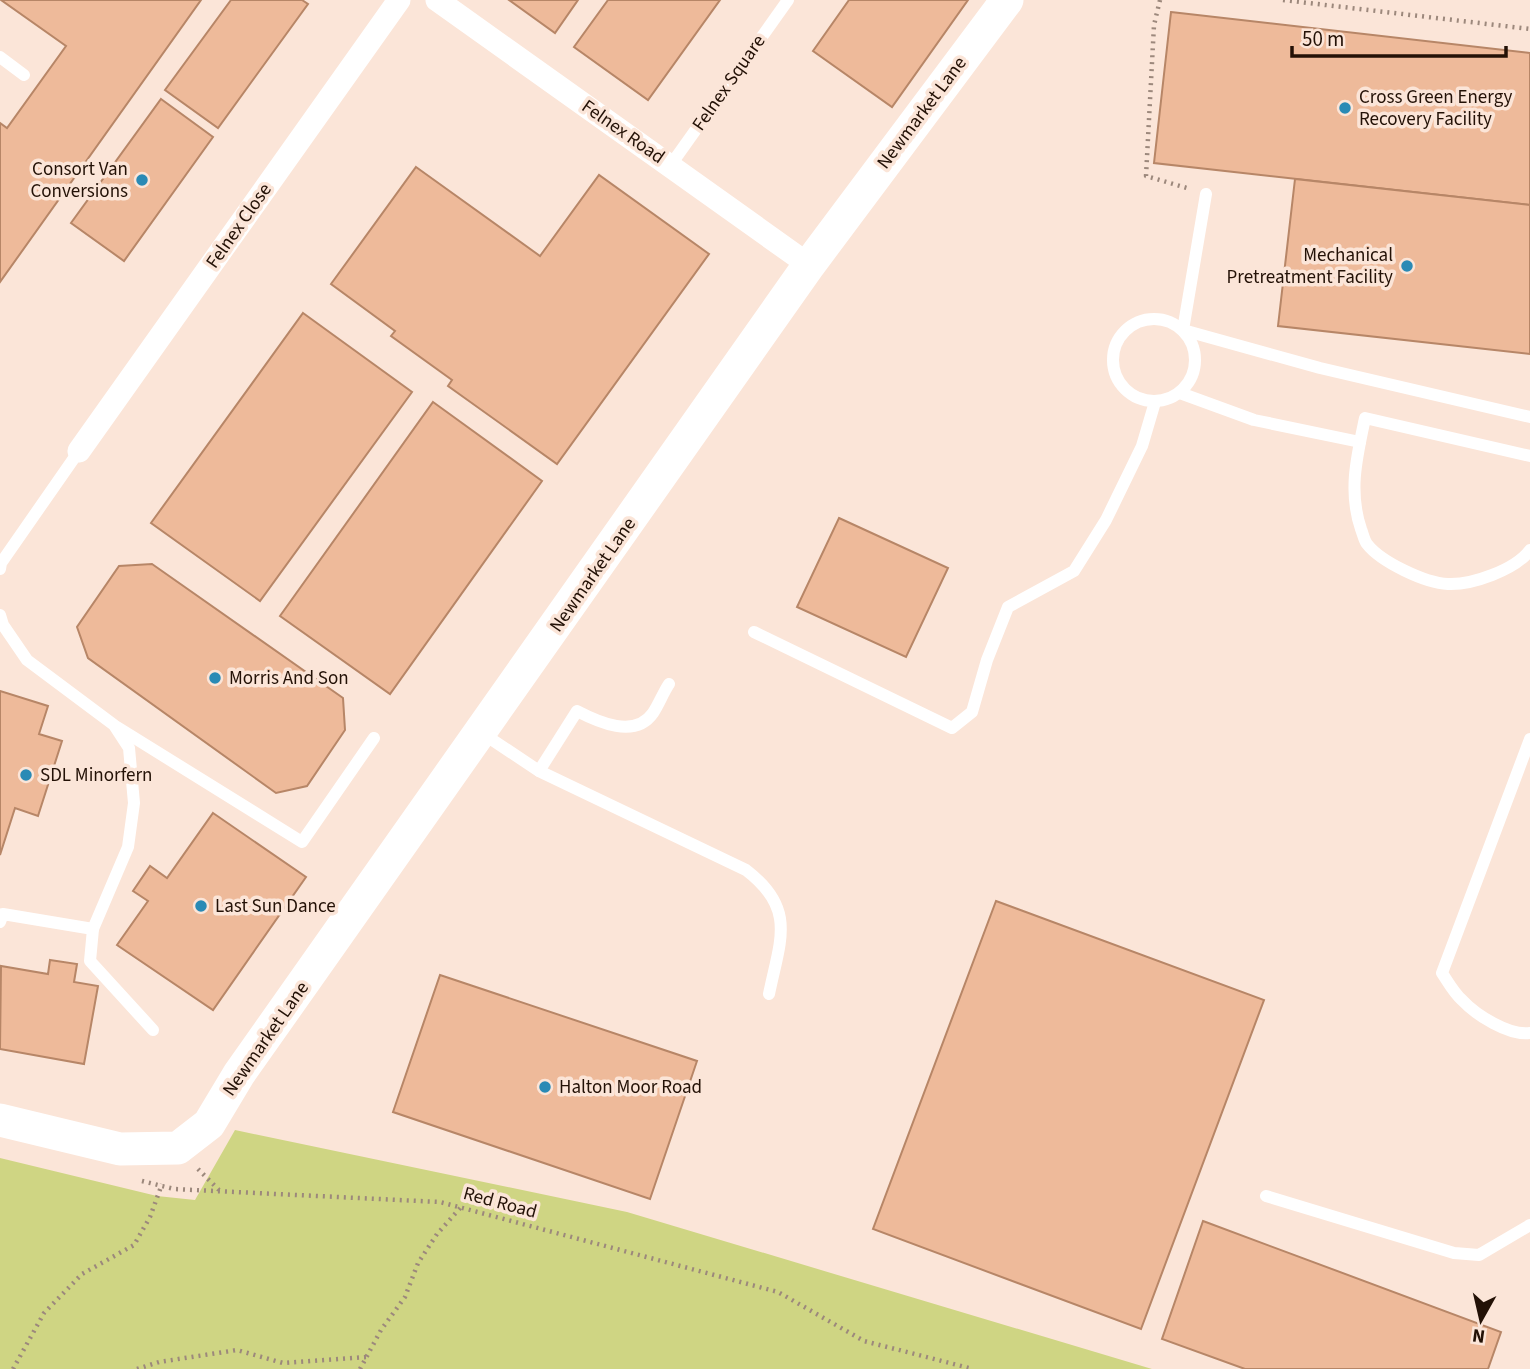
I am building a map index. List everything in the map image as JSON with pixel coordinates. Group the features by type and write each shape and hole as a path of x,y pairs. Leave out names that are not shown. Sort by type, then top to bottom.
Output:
{"street":[{"name":"Felnex Close","path":"79,451 399,0"},
{"name":"Felnex Road","path":"437,0 809,265"},
{"name":"Newmarket Lane","path":"178,1148 209,1124 239,1074 482,733 809,265 1007,0"},
{"path":"0,1120 120,1149 178,1148"}],"lane":[{"name":"Felnex Square","path":"670,166 788,0"},
{"path":"0,57 24,75"},
{"path":"1182,330 1206,194"},
{"path":"1158,319 1171,322 1182,330 1191,341 1196,355 1192,376 1180,393 1155,402 1129,393 1120,384 1113,358 1122,334 1145,320 1158,319"},
{"path":"1182,330 1320,368 1530,417"},
{"path":"1180,393 1254,420 1360,442"},
{"path":"754,632 952,728 972,712 987,660 1008,607 1074,571 1106,520 1142,446 1155,402"},
{"path":"1530,456 1365,418 1354,467 1355,511 1367,544 1403,571 1448,584 1494,576 1525,557 1530,550"},
{"path":"0,569 79,451"},
{"path":"0,615 3,625 27,660 114,725 302,842 374,738"},
{"path":"539,771 577,711 607,724 636,726 652,716 668,684"},
{"path":"114,725 129,748 134,803 128,848 93,929 90,961 153,1030"},
{"path":"482,733 539,771 746,870 756,878 780,912 783,928 769,994"},
{"path":"1530,739 1443,973 1461,1000 1493,1024 1524,1034 1530,1033"},
{"path":"0,922 4,914 93,929"},
{"path":"1266,1196 1454,1253 1479,1255 1530,1225"}],"path":[{"path":"1160,0 1154,25 1146,176 1206,194"},
{"path":"1283,0 1530,29"},
{"path":"13,1369 44,1313 82,1274 134,1245 150,1217 178,1148"},
{"name":"Red Road","path":"135,1180 174,1189 440,1202 778,1293 864,1341 973,1369"},
{"path":"360,1369 381,1330 405,1297 418,1263 437,1234 461,1207"},
{"path":"137,1369 159,1362 237,1350 283,1363 366,1357"}],"green space":[{"path":"235,1130 627,1212 1152,1369 0,1369 0,1158 157,1196 195,1200"}],"building":[{"path":"1,0 201,0 0,282 0,123 7,128 66,46"},
{"path":"231,0 302,0 308,4 218,128 165,90"},
{"path":"509,0 578,0 555,33"},
{"path":"608,0 720,0 648,100 574,47"},
{"path":"849,0 968,0 892,107 813,51"},
{"name":"Cross Green Energy Recovery Facility","path":"1171,12 1530,53 1530,205 1154,163"},
{"name":"Consort Van Conversions","path":"161,99 213,137 124,261 71,223"},
{"path":"416,167 540,256 599,175 709,254 557,464 448,386 452,380 391,336 395,331 331,284"},
{"name":"Mechanical Pretreatment Facility","path":"1295,179 1530,205 1530,354 1278,326"},
{"path":"303,313 412,392 260,601 151,523"},
{"path":"433,402 542,481 390,694 280,616"},
{"path":"839,518 948,568 906,657 797,607"},
{"name":"Morris And Son","path":"152,564 343,698 345,730 307,786 276,793 88,658 77,627 119,566"},
{"name":"SDL Minorfern","path":"0,691 48,706 39,734 62,741 38,816 15,808 0,855"},
{"path":"213,813 306,877 213,1010 117,945 148,901 133,891 150,866 167,878"},
{"path":"996,901 1264,1000 1141,1329 873,1229"},
{"path":"50,960 77,964 74,982 98,986 84,1064 0,1049 1,966 48,974"},
{"name":"Halton Moor Road","path":"440,975 697,1061 650,1199 393,1112"},
{"path":"1203,1221 1501,1332 1488,1369 1245,1369 1162,1339"}],"place":[{"name":"Cross Green Energy Recovery Facility","path":"1345,108"},
{"name":"Consort Van Conversions","path":"142,180"},
{"name":"Mechanical Pretreatment Facility","path":"1407,266"},
{"name":"Morris And Son","path":"215,678"},
{"name":"SDL Minorfern","path":"26,775"},
{"name":"Last Sun Dance","path":"201,906"},
{"name":"Halton Moor Road","path":"545,1087"}]}
